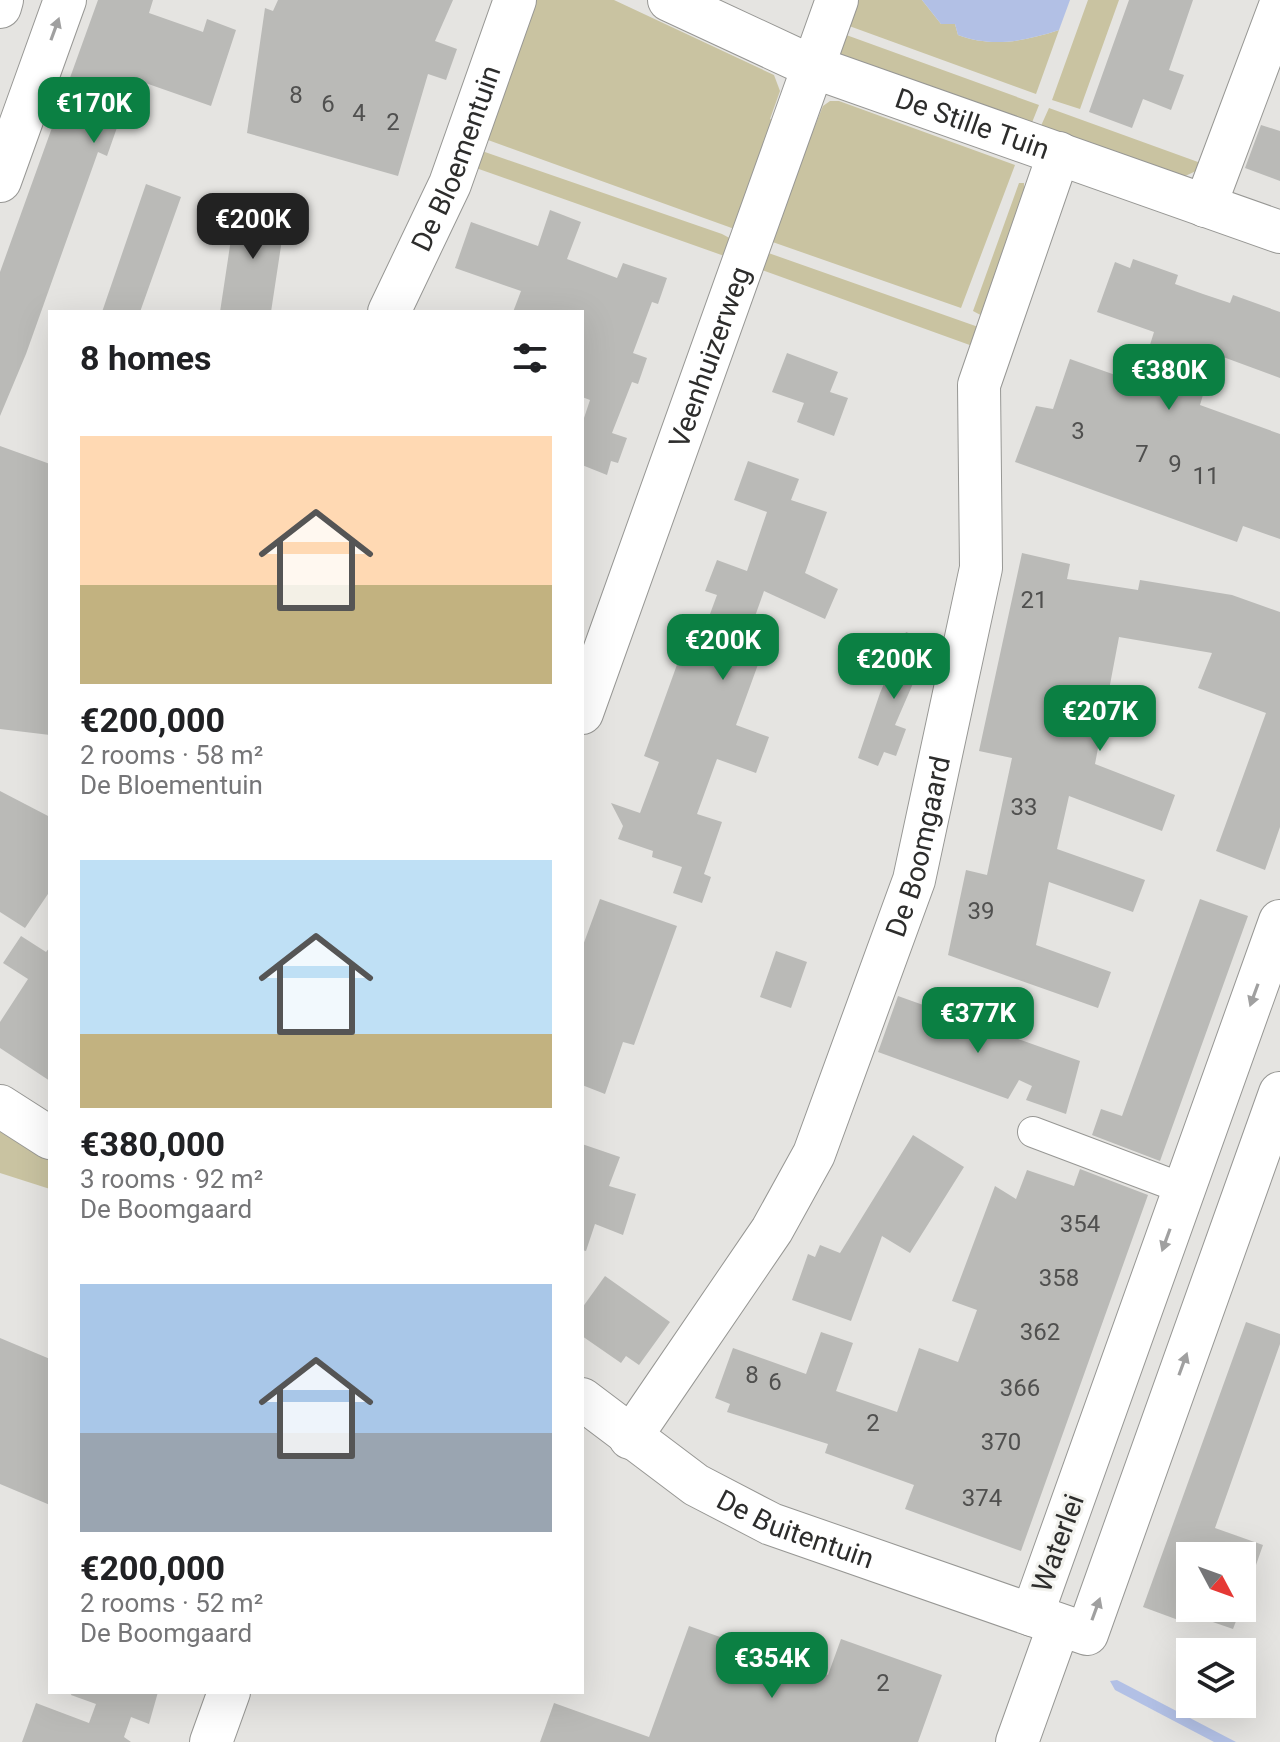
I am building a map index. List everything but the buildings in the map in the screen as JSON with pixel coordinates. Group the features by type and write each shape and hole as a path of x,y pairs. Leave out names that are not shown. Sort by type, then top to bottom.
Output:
{"street":[{"path":"0,7 2,0"},
{"path":"0,181 65,0"},
{"name":"De Bloementuin","path":"390,310 450,184 515,0"},
{"name":"De Stille Tuin","path":"669,0 813,67 1280,232"},
{"name":"Veenhuizerweg","path":"584,707 837,0"},
{"path":"1205,206 1276,22"},
{"name":"De Boomgaard","path":"630,1438 772,1230 814,1154 914,880 981,568 979,385 1059,153"},
{"name":"Waterlei","path":"1280,921 1184,1189 1046,1620 1087,1634 1280,1093"},
{"path":"0,1106 48,1137"},
{"path":"1033,1132 1184,1189"},
{"name":"De Buitentuin","path":"584,1401 696,1485 771,1524 1046,1620"},
{"path":"1017,1742 1046,1620"},
{"path":"211,1742 228,1694"}],"shaded area":[{"path":"536,0 614,0 774,75 780,91 770,119 779,122 740,231 488,140"},
{"path":"850,0 922,0 941,24 955,24 958,35 984,41 1021,40 1059,30 1036,94 841,23"},
{"path":"1088,0 1119,0 1080,109 1052,100"},
{"path":"838,32 1039,105 1031,125 840,54"},
{"path":"830,101 839,101 1015,165 961,308 764,239 803,130 812,133 823,106"},
{"path":"1049,108 1201,164 1196,171 1181,178 1040,128"},
{"path":"482,151 722,234 737,242 730,258 476,168"},
{"path":"1019,183 1024,183 1024,195 988,319 973,311"},
{"path":"760,250 984,329 978,348 754,267"},
{"path":"0,1123 48,1157 48,1188 0,1173"}],"water":[{"path":"922,0 1070,0 1059,30 1021,40 996,42 958,35 955,24 941,24"},
{"path":"1117,1680 1176,1711 1176,1718 1190,1718 1236,1742 1214,1742 1115,1690 1110,1681"}]}
